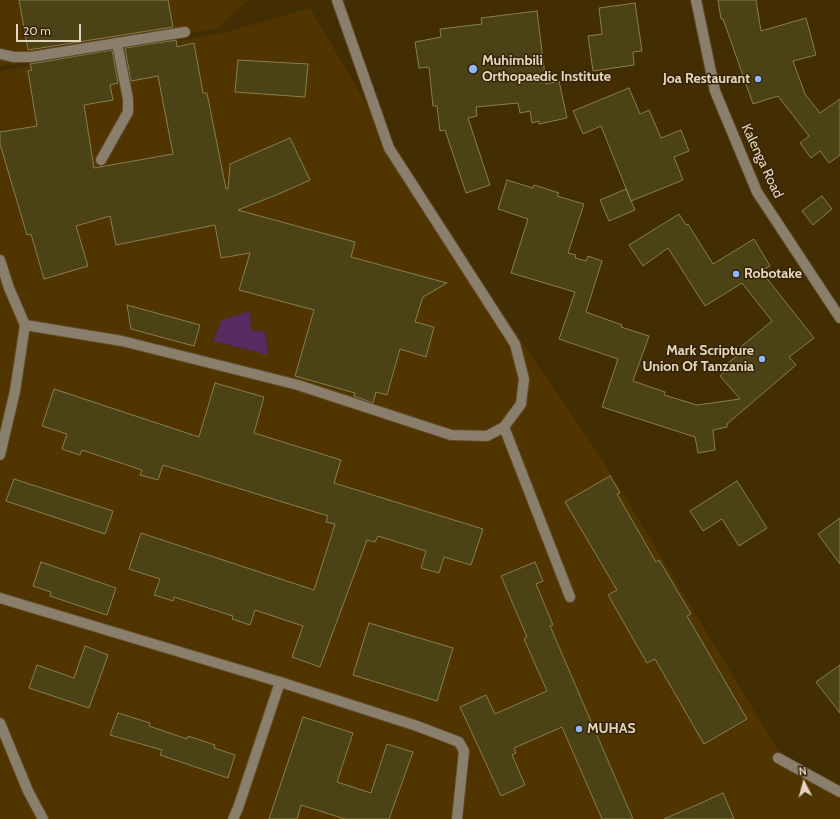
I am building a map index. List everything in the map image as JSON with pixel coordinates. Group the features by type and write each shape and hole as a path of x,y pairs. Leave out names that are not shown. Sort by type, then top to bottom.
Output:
{"street":[{"name":"Kalenga Road","path":"696,0 715,91 757,192 840,318"},
{"path":"25,326 122,341 298,384 451,435 487,436 504,427 521,404 524,379 515,344 389,148 338,1"},
{"path":"0,54 14,57 31,57 185,32"},
{"path":"101,160 128,112 128,99 117,43"},
{"path":"0,260 9,288 25,326 14,391 0,454"},
{"path":"504,427 570,597"},
{"path":"0,598 280,682 417,726 459,742 464,751 457,819"},
{"path":"233,819 280,682"},
{"path":"0,723 28,791 43,819"},
{"path":"778,758 840,792"}],"shaded area":[{"path":"0,0 248,0 218,28 0,67"},
{"path":"310,8 411,179 604,462 779,752 840,787 840,819 0,819 0,71 223,33"},
{"path":"250,311 251,330 265,332 268,355 213,341 222,320"}],"building":[{"path":"19,0 168,0 173,27 28,50"},
{"path":"718,0 756,0 761,31 806,18 816,55 793,61 805,94 820,113 840,99 840,155 829,163 820,151 811,158 800,143 809,136 778,96 753,104 723,19 721,19"},
{"path":"635,3 642,51 633,52 634,65 593,71 588,36 602,34 599,8"},
{"path":"537,11 546,84 559,81 567,118 539,124 539,121 532,123 530,111 520,113 518,103 476,107 477,116 468,118 490,185 466,193 445,130 440,131 437,106 433,106 429,67 419,68 415,42 441,37 440,29 482,24 481,18"},
{"path":"176,40 177,47 194,43 203,93 207,93 226,189 228,189 230,164 290,138 310,180 238,210 355,242 351,257 447,283 423,297 415,322 434,327 426,357 400,349 387,395 376,392 373,403 354,396 355,393 295,376 314,310 239,290 250,253 221,258 215,225 116,245 110,216 76,226 88,266 44,279 31,234 27,235 0,144 0,132 37,126 28,71 32,70 30,64 112,50 118,83 110,85 113,100 84,105 94,168 173,154 158,76 131,81 125,48"},
{"path":"238,60 308,64 305,97 235,92"},
{"path":"629,88 640,114 649,110 661,138 681,130 689,151 674,157 683,180 631,201 601,126 583,134 573,111"},
{"path":"507,180 533,188 534,185 559,193 557,196 584,204 568,253 576,255 575,258 586,261 588,256 602,261 586,312 622,325 621,327 649,336 633,381 665,392 664,395 697,405 740,399 720,376 730,367 727,364 740,353 737,350 772,321 742,283 705,306 668,248 643,266 629,245 679,214 686,225 688,224 713,264 754,239 770,266 761,271 814,338 789,357 796,365 727,424 727,427 713,430 715,450 698,453 695,437 602,407 618,359 559,339 575,292 511,273 528,219 498,209"},
{"path":"626,189 635,210 609,221 600,200"},
{"path":"822,196 832,209 813,225 802,211"},
{"path":"127,305 200,325 194,346 131,329"},
{"path":"215,383 264,397 254,433 341,460 334,483 483,529 471,565 444,557 439,573 421,568 426,551 378,536 375,542 367,540 320,667 292,657 303,626 255,610 250,625 232,619 233,616 174,597 173,601 154,595 160,579 129,569 141,533 314,590 335,524 326,522 328,516 163,465 158,480 140,475 142,470 82,450 80,455 62,449 67,434 42,426 54,389 199,437"},
{"path":"610,476 620,493 617,494 656,562 659,560 691,614 687,616 747,719 704,744 655,659 647,663 608,595 617,590 565,502"},
{"path":"14,479 113,511 105,534 6,501"},
{"path":"737,481 767,528 739,546 722,519 703,531 690,511"},
{"path":"840,518 840,564 818,534"},
{"path":"41,562 116,588 107,615 50,596 51,592 33,586"},
{"path":"535,562 543,581 536,584 553,625 550,626 633,819 602,819 562,727 514,748 516,753 512,755 525,785 501,796 460,707 486,695 495,714 547,691 524,639 527,637 501,576"},
{"path":"369,623 453,648 437,701 353,675"},
{"path":"85,646 108,655 89,708 29,688 37,665 74,678"},
{"path":"840,665 840,713 816,682"},
{"path":"118,713 150,723 149,726 187,739 188,736 215,745 214,748 235,755 228,778 160,755 162,750 110,735"},
{"path":"303,717 353,733 337,782 371,793 387,744 413,752 389,819 345,819 301,805 297,819 269,819"},
{"path":"723,793 734,819 664,819 701,803"}],"place":[{"name":"Muhimbili Orthopaedic Institute","path":"473,69"},
{"name":"Joa Restaurant","path":"758,79"},
{"name":"Robotake","path":"736,274"},
{"name":"Mark Scripture Union Of Tanzania","path":"762,359"},
{"name":"MUHAS","path":"579,729"}]}
